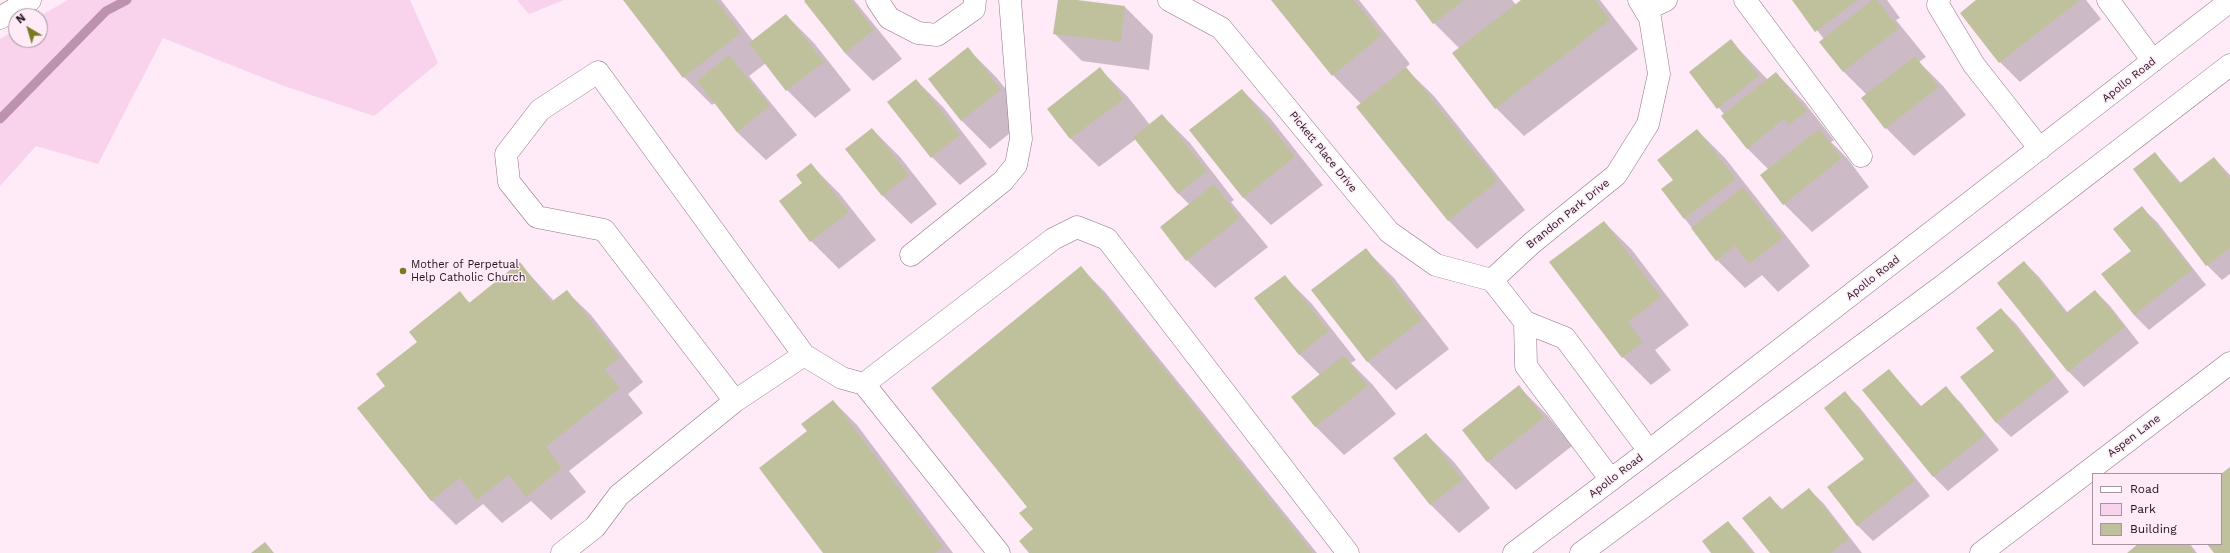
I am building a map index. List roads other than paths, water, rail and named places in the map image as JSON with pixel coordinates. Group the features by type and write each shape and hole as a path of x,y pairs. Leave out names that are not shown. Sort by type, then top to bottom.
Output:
{"street":[{"path":"0,18 30,0"},
{"path":"877,0 889,18 918,33 937,36 974,9 975,0"},
{"path":"911,255 1003,181 1016,165 1021,139 1010,0"},
{"name":"Pickett Place Drive","path":"1169,0 1221,28 1389,232 1436,266 1492,280"},
{"path":"1642,5 1666,0"},
{"path":"1745,0 1861,156"},
{"path":"1939,0 1938,5 1974,65 2040,149"},
{"path":"2108,0 2153,61"},
{"name":"Apollo Road","path":"1514,553 1649,451 2230,2"},
{"name":"Brandon Park Drive","path":"1492,280 1532,243 1616,175 1648,124 1659,74 1650,18 1642,5"},
{"path":"1581,553 1947,283 2230,65"},
{"path":"735,401 604,230 537,217 509,182 506,154 540,110 598,72 804,355 842,378 864,384 999,553"},
{"path":"864,384 1053,239 1078,227 1107,239 1348,553"},
{"path":"1492,280 1524,322 1565,338 1649,451"},
{"path":"1524,322 1526,366 1611,480"},
{"path":"562,553 595,527 619,495 735,401 804,355"},
{"name":"Aspen Lane","path":"1981,553 2230,363"}],"waterway":[{"path":"0,119 106,11 127,0"}],"place":[{"name":"Mother of Perpetual Help Catholic Church","path":"403,271"}]}
